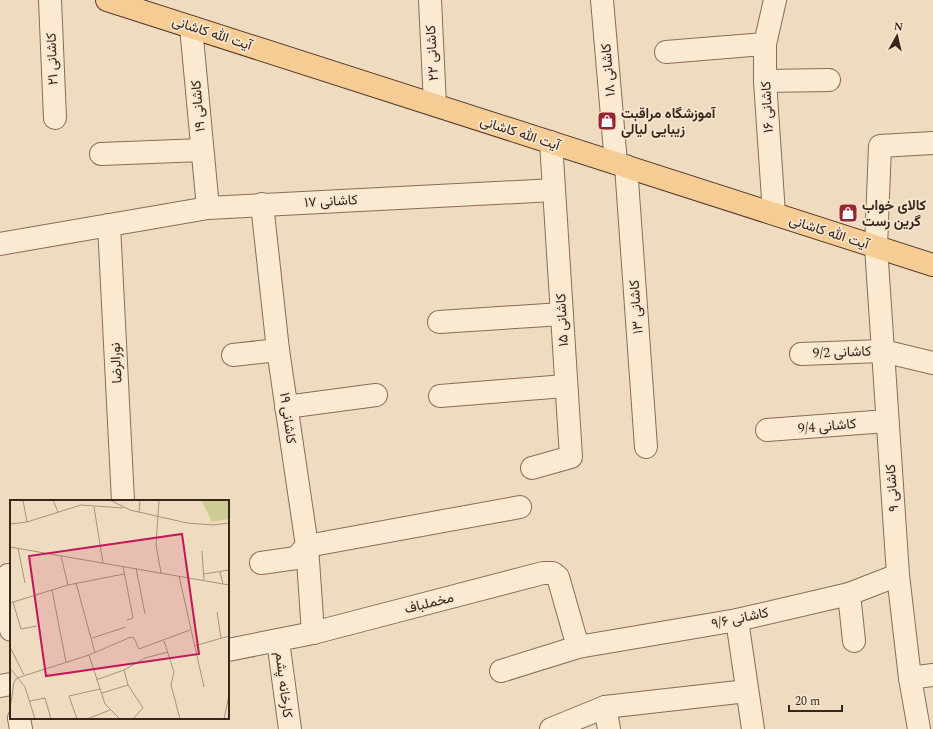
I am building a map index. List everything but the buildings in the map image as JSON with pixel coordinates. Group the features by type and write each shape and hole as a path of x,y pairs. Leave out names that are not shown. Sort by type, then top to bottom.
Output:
{"main road":[{"name":"آیت الله کاشانی","path":"108,0 933,265"}],"street":[{"name":"کاشانی ۲۱","path":"50,0 55,118"},
{"name":"کاشانی ۲۲","path":"430,0 435,105"},
{"name":"کاشانی ۱۸","path":"602,0 621,165"},
{"name":"کاشانی ۱۶","path":"774,214 765,44 775,0"},
{"name":"کاشانی ۱۹","path":"191,26 208,208"},
{"path":"666,52 765,44"},
{"path":"766,81 829,80"},
{"name":"کاشانی ۱۵","path":"532,468 571,457 565,386 551,142"},
{"name":"کاشانی ۹","path":"918,729 910,678 898,575 876,247 880,146 933,143"},
{"path":"101,154 202,150"},
{"name":"کاشانی ۱۳","path":"621,165 646,447"},
{"name":"کاشانی ۱۷","path":"0,244 208,208 554,190"},
{"name":"کاشانی ۱۹","path":"262,204 278,350 307,546 313,633"},
{"name":"نورالرضا","path":"109,225 123,500"},
{"path":"439,322 562,314"},
{"path":"233,355 278,350"},
{"name":"کاشانی 9/2","path":"801,354 883,351 933,363"},
{"path":"440,396 565,386"},
{"path":"286,407 376,395"},
{"name":"کاشانی 9/4","path":"767,430 888,421"},
{"path":"261,563 296,558 307,546 520,507"},
{"name":"مخملباف","path":"229,650 313,633 543,573 553,573 558,577 578,647"},
{"path":"8,575 10,612"},
{"name":"کاشانی ۹/۶","path":"501,671 578,647 737,620 849,594 898,575"},
{"path":"849,594 854,641"},
{"path":"737,620 753,729"},
{"name":"کارخانه پشم","path":"278,641 290,729"},
{"path":"910,678 933,675"},
{"path":"0,686 10,684"},
{"path":"551,729 604,707 747,691"},
{"path":"604,707 609,729"},
{"path":"19,719 21,729"}],"place":[{"name":"آموزشگاه مراقبت زیبایی لیالی","path":"607,121"},
{"name":"کالای خواب گرین رست","path":"848,213"}]}
